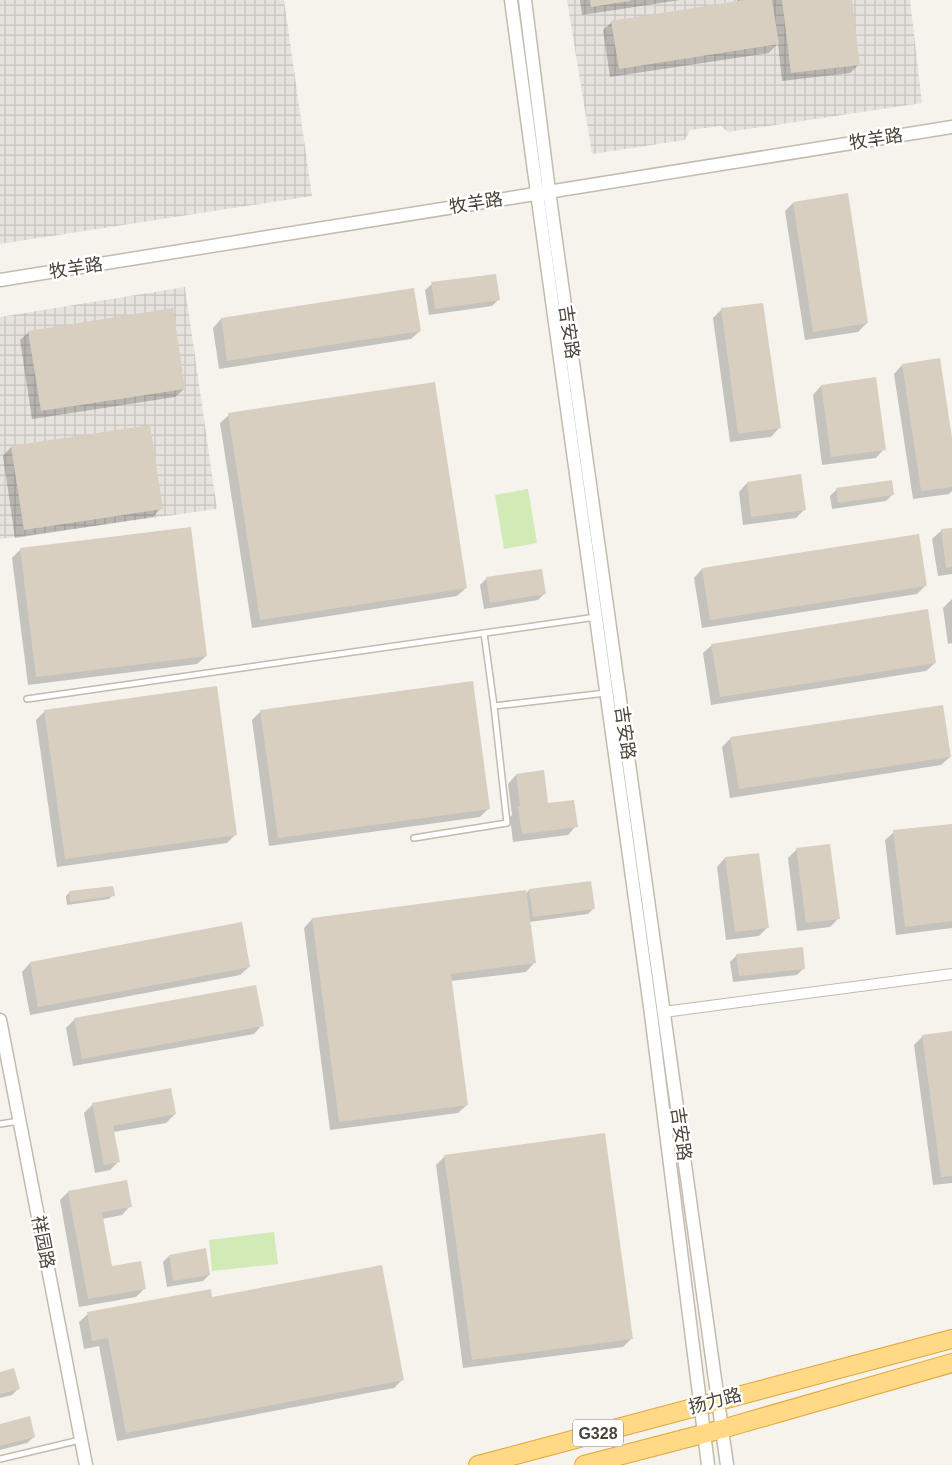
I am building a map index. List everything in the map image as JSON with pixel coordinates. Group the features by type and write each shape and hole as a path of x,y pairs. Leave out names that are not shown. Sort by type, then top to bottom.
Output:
{"highway":[{"name":"扬力路","path":"478,1465 952,1339"},
{"name":"扬力路","path":"584,1465 704,1434 952,1363"}],"street":[{"name":"吉安路","path":"512,0 543,192 613,693 664,1012 727,1465"},
{"name":"吉安路","path":"524,0 543,192"},
{"name":"牧羊路","path":"0,280 952,127"},
{"name":"吉安路","path":"613,693 708,1465"},
{"path":"664,1012 952,974"},
{"name":"祥园路","path":"0,1020 86,1465"}],"lane":[{"path":"27,699 602,616"},
{"path":"414,838 507,823 484,633"},
{"path":"494,706 613,693"},
{"path":"0,1124 19,1120"},
{"path":"0,1459 81,1439"}],"shaded area":[{"path":"0,0 284,0 312,196 0,244"},
{"path":"567,0 910,0 922,103 728,132 721,126 690,130 685,140 592,154"},
{"path":"185,287 217,509 0,539 0,317"}],"green space":[{"path":"528,489 537,543 504,549 495,495"},
{"path":"274,1232 278,1264 212,1271 209,1240"}],"building":[{"path":"590,0 630,0 630,1 591,7"},
{"path":"744,0 772,0 779,44 619,69 611,21"},
{"path":"782,0 852,0 860,65 791,73"},
{"path":"848,193 868,323 813,332 793,202"},
{"path":"496,274 500,300 435,309 431,282"},
{"path":"414,288 421,331 227,361 221,318"},
{"path":"763,303 781,428 738,434 721,308"},
{"path":"173,308 185,389 41,411 28,331"},
{"path":"940,358 952,438 952,487 921,491 902,364"},
{"path":"876,377 886,450 831,457 821,385"},
{"path":"435,382 467,588 260,620 228,413"},
{"path":"150,425 163,509 24,530 11,446"},
{"path":"801,474 806,510 751,517 747,482"},
{"path":"892,480 894,495 838,503 836,488"},
{"path":"191,527 207,656 36,677 20,548"},
{"path":"952,528 952,567 946,568 941,529"},
{"path":"919,534 927,586 710,620 702,568"},
{"path":"542,569 546,594 490,603 486,577"},
{"path":"928,609 936,663 720,697 711,644"},
{"path":"473,681 490,809 278,838 260,710"},
{"path":"217,686 237,835 65,859 44,710"},
{"path":"943,705 951,757 739,789 730,737"},
{"path":"544,770 548,803 574,800 578,827 522,834 516,774"},
{"path":"952,824 952,921 905,927 893,830"},
{"path":"830,844 840,919 806,923 796,848"},
{"path":"759,853 769,928 735,932 725,857"},
{"path":"591,881 595,909 533,917 529,889"},
{"path":"113,886 115,896 70,902 69,891"},
{"path":"526,890 536,963 451,974 468,1105 339,1122 312,918"},
{"path":"242,922 250,967 38,1007 30,962"},
{"path":"803,947 805,969 739,976 736,954"},
{"path":"256,985 264,1026 82,1059 74,1018"},
{"path":"952,1031 952,1176 941,1177 922,1035"},
{"path":"171,1088 176,1114 113,1126 120,1162 104,1165 92,1103"},
{"path":"605,1133 633,1339 472,1360 444,1155"},
{"path":"127,1180 132,1207 102,1212 112,1266 141,1261 146,1289 88,1299 68,1191"},
{"path":"206,1248 210,1275 173,1281 169,1255"},
{"path":"382,1265 404,1380 126,1433 108,1338 92,1341 87,1312 211,1289 212,1297"},
{"path":"14,1368 20,1389 0,1394 0,1372"},
{"path":"30,1416 35,1437 0,1446 0,1424"}]}
